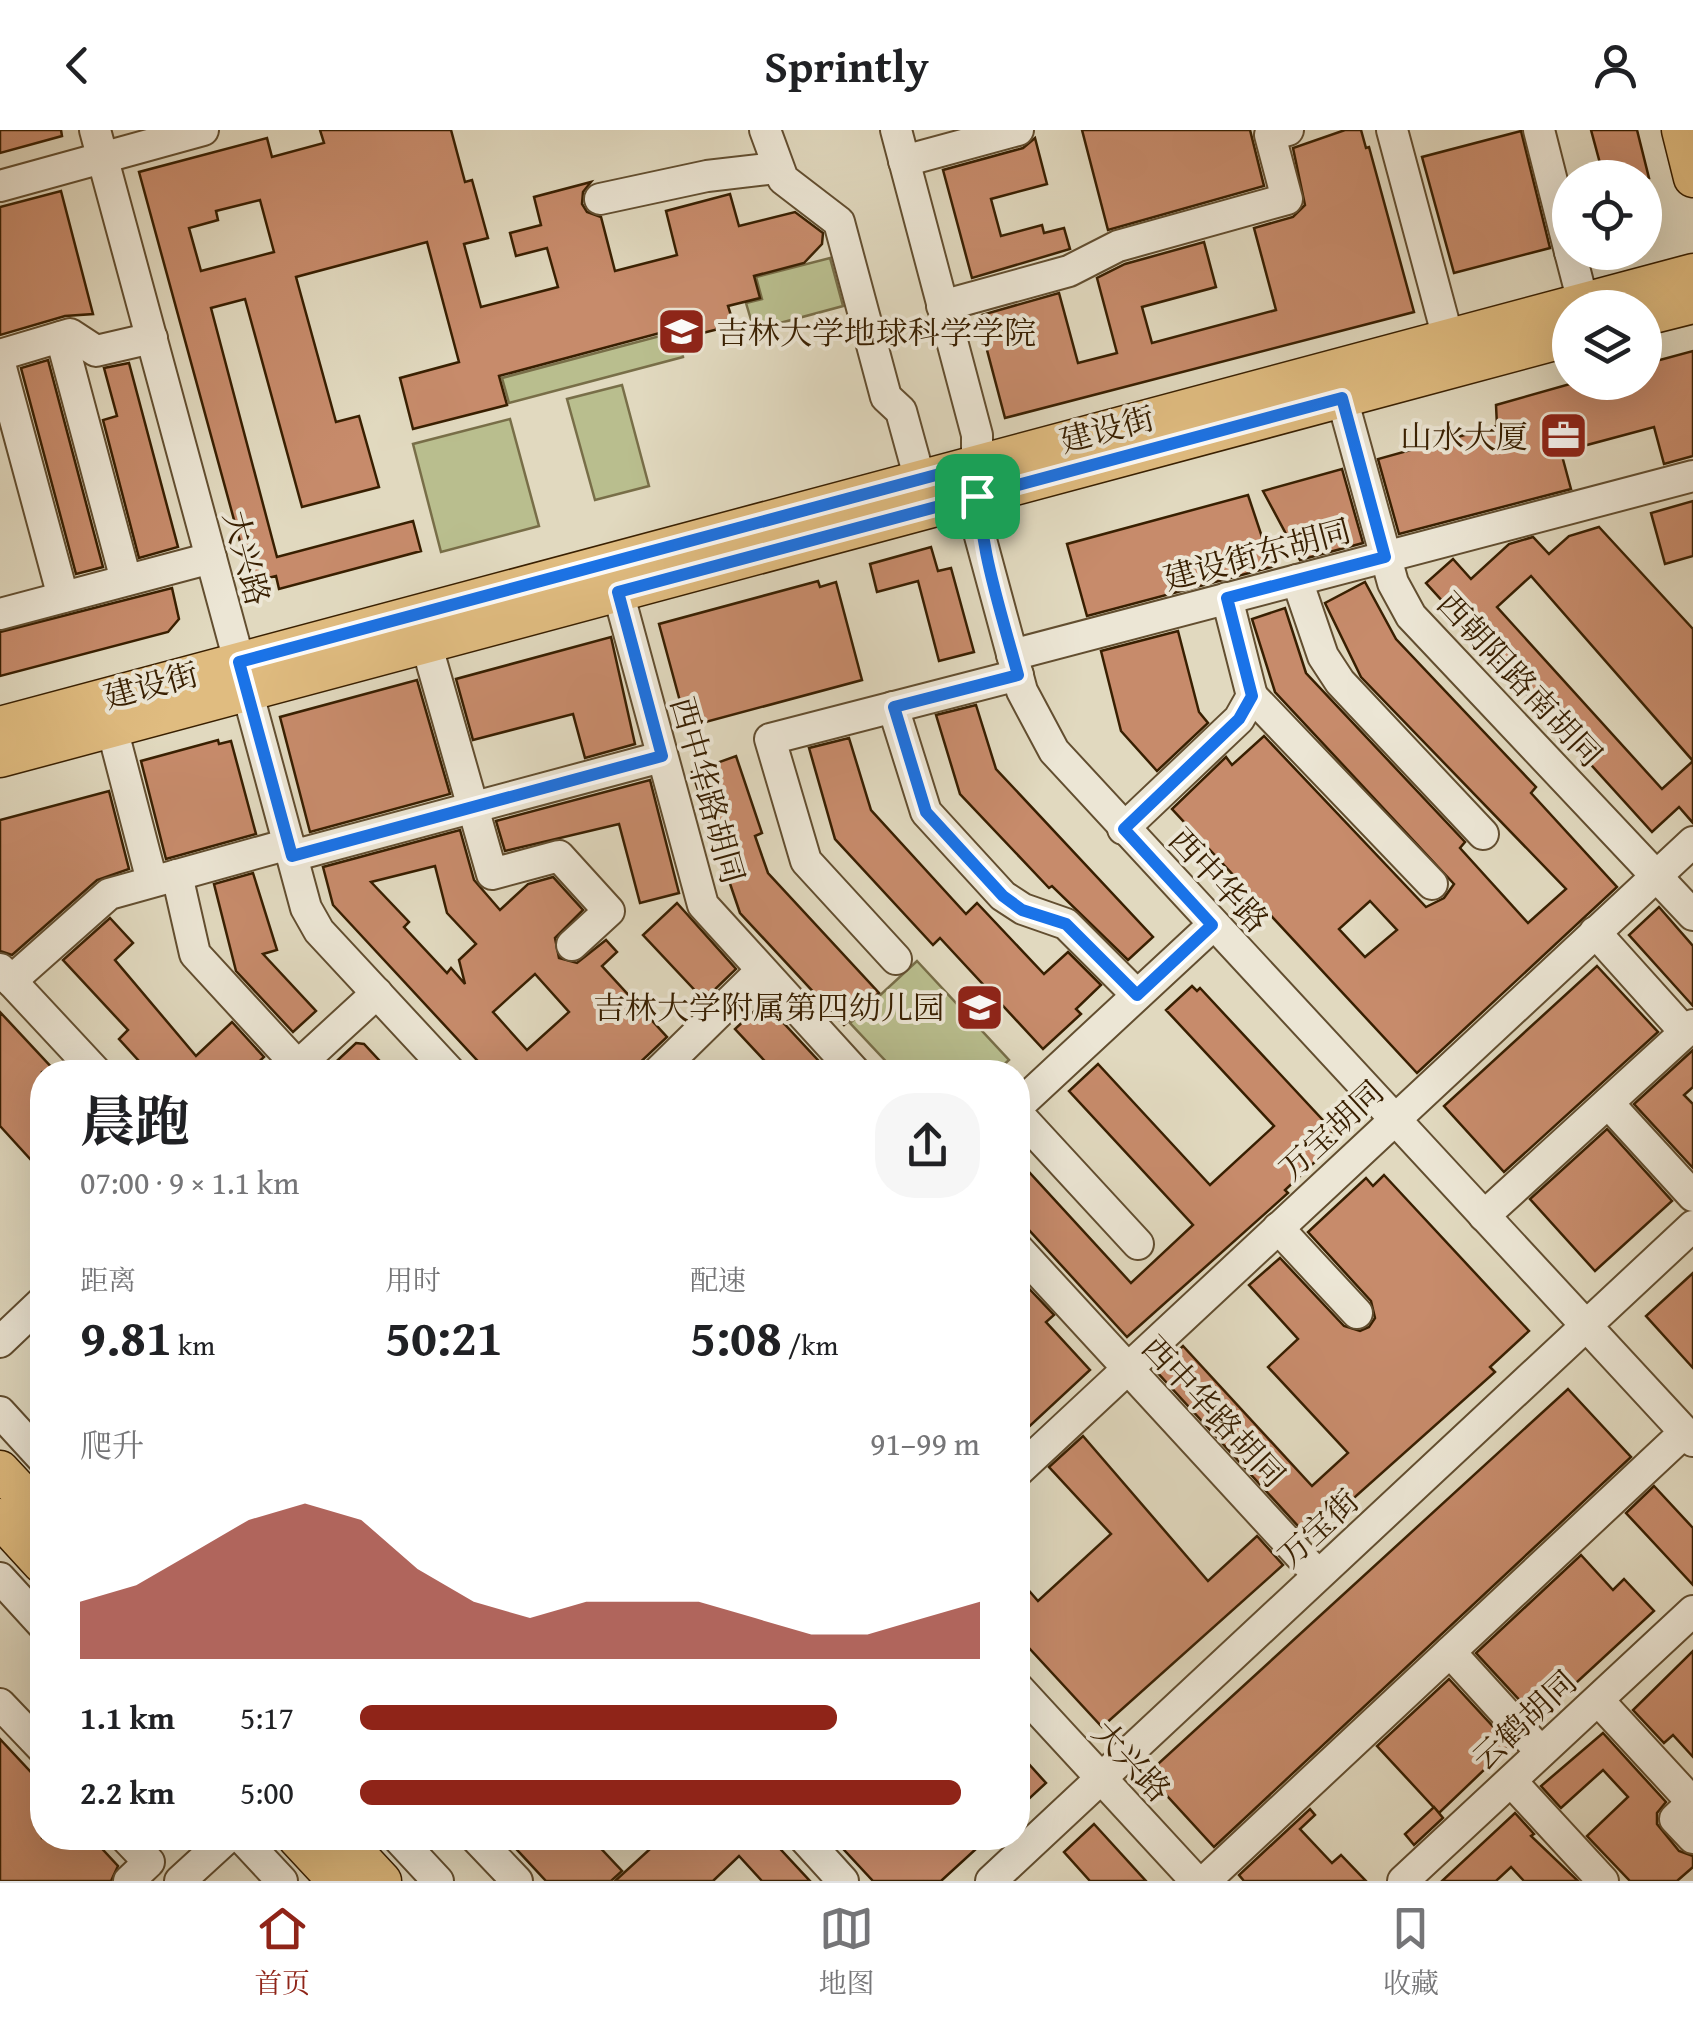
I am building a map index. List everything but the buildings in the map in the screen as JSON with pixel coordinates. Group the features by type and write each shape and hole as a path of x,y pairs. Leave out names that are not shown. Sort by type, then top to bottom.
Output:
{"main road":[{"path":"1680,130 1693,178"},
{"name":"建设街","path":"1650,290 1693,273"},
{"path":"1662,312 1693,304"},
{"name":"建设街","path":"0,726 426,643 618,592 1448,338 1552,323"},
{"name":"建设街","path":"0,758 112,728 243,676 920,480 977,480 1342,398 1552,327"},
{"path":"0,1470 30,1503"},
{"path":"0,1518 30,1551"},
{"path":"308,1850 338,1881"},
{"path":"353,1850 382,1881"}],"street":[{"path":"0,186 99,144 203,130"},
{"path":"765,130 776,168 794,188 838,222 886,397 902,411 920,480"},
{"name":"西中华路","path":"896,130 977,435 977,525 1015,665 1054,751 1689,1436"},
{"path":"904,161 1018,130"},
{"path":"942,306 1069,272 1118,246 1288,200 1270,135 1288,130"},
{"path":"1392,130 1448,338"},
{"path":"1538,130 1552,183"},
{"name":"大兴路","path":"99,144 311,920 439,1060"},
{"path":"600,199 707,176 776,168"},
{"path":"0,354 70,334 96,351 152,338"},
{"path":"61,336 126,580"},
{"path":"0,364 63,597"},
{"name":"西朝阳路南胡同","path":"1342,398 1385,557 1411,616 1693,915"},
{"name":"建设街东胡同","path":"896,959 806,861 770,739 894,707 1227,598 1693,476"},
{"path":"0,614 211,558"},
{"path":"1297,580 1323,656 1340,682 1484,834"},
{"name":"西中华路胡同","path":"618,592 704,904 844,1060"},
{"path":"1227,598 1252,696 1432,884"},
{"path":"426,643 470,808 492,874 559,856 609,911 572,946"},
{"path":"1124,829 1239,719 1252,696"},
{"path":"894,707 926,812 1003,896 1022,910 1066,924 1137,995"},
{"path":"112,728 195,954 287,1060"},
{"path":"85,1060 5,975 109,894 470,808 662,756"},
{"name":"万宝胡同","path":"1030,1460 1693,842"},
{"path":"1030,1095 1212,925"},
{"path":"1484,1216 1689,1029 1595,932"},
{"path":"670,1060 761,971"},
{"path":"305,1060 377,993"},
{"path":"1608,1103 1693,1196"},
{"path":"1030,1127 1138,1244"},
{"name":"万宝街","path":"1030,1844 1693,1226"},
{"path":"1278,1228 1357,1313"},
{"name":"西中华路胡同","path":"1030,1262 1318,1575"},
{"path":"0,1342 30,1313"},
{"path":"0,1412 30,1445"},
{"path":"1205,1881 1689,1436"},
{"path":"0,1578 30,1611"},
{"name":"云鹤胡同","path":"1403,1881 1693,1611"},
{"path":"1450,1652 1542,1752"},
{"path":"1598,1700 1693,1802 1675,1819 1693,1838"},
{"name":"大兴路","path":"1030,1701 1196,1881"},
{"path":"0,1704 30,1735"},
{"path":"1510,1781 1603,1881"},
{"path":"129,1881 149,1862 138,1850"},
{"path":"180,1881 214,1850"},
{"path":"253,1850 282,1881"},
{"path":"409,1850 438,1881"},
{"path":"487,1850 516,1881"},
{"path":"815,1850 844,1881"},
{"name":"万宝街","path":"991,1881 1024,1850"}],"green space":[{"path":"830,258 843,306 754,330 746,303 762,299 756,277"},
{"path":"690,328 695,346 682,350 683,357 509,403 502,378"},
{"path":"622,385 649,486 595,500 567,399"},
{"path":"510,419 539,526 441,552 413,444"},
{"path":"917,961 1009,1060 885,1060 850,1023"}],"place":[{"name":"吉林大学地球科学学院","path":"681,332"},
{"name":"山水大厦","path":"1563,436"},
{"name":"吉林大学附属第四幼儿园","path":"980,1007"}],"route":[{"path":"977,496 618,592 662,756 292,856 239,662 977,464 977,496 977,525 1018,675 894,707 926,812 1003,896 1022,910 1066,924 1137,995 1212,925 1124,829 1239,719 1252,696 1227,598 1385,557 1342,398 977,496"}]}
